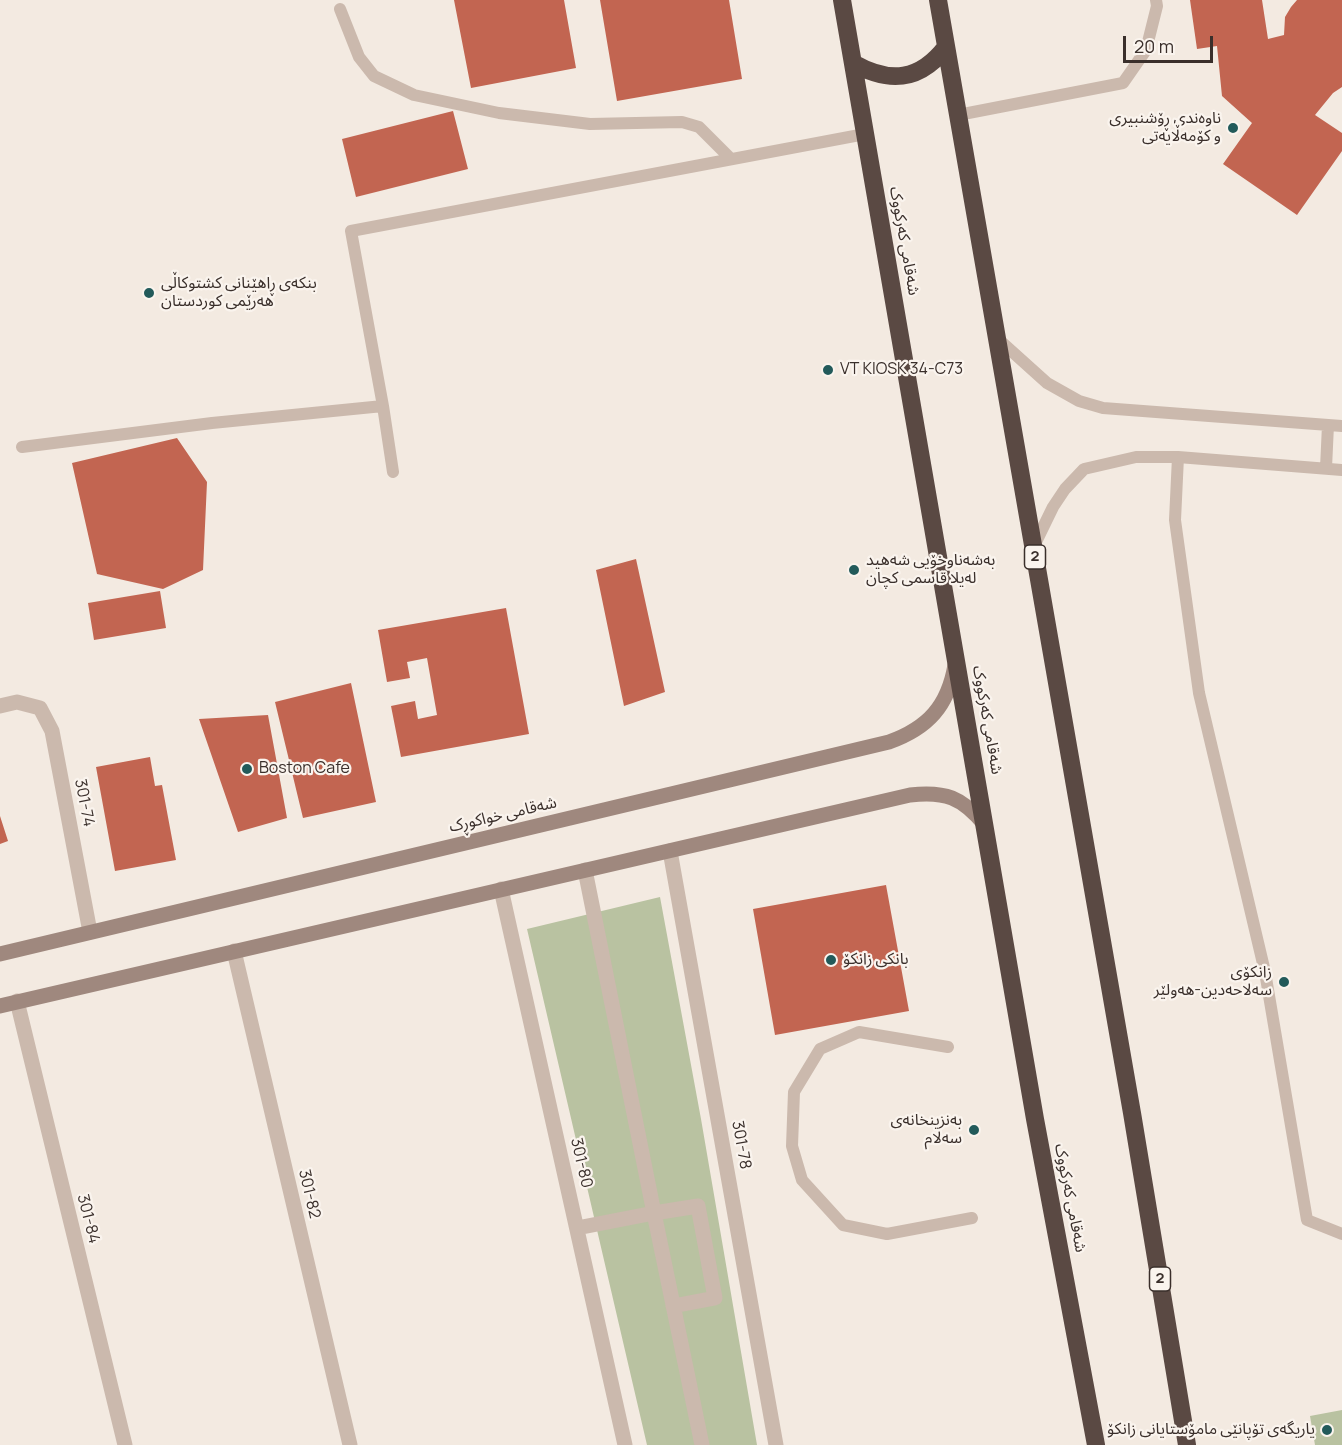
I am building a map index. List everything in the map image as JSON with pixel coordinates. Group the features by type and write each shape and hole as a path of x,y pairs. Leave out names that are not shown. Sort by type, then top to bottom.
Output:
{"highway":[{"name":"شەقامی کەرکووک","path":"842,0 1035,1119 1096,1445"},
{"name":"2","path":"938,0 1130,1102 1187,1445"},
{"path":"854,63 867,71 880,75 903,76 928,67 946,47"}],"main road":[{"name":"شەقامی خواکوڕک","path":"0,954 889,742 909,735 927,722 941,706 950,686 955,666 954,644"},
{"path":"0,1006 910,795 931,793 953,797 972,809 985,826"}],"street":[{"name":"301-74","path":"0,706 17,702 40,708 52,732 90,932"},
{"name":"301-78","path":"670,851 776,1445"},
{"path":"585,870 702,1445"},
{"name":"301-80","path":"501,890 626,1445"},
{"name":"301-82","path":"234,951 350,1445"},
{"name":"301-84","path":"17,1001 125,1445"},
{"path":"577,1228 698,1206 715,1298 673,1306"}],"lane":[{"path":"958,115 1123,83 1146,50 1157,6 1156,0"},
{"path":"340,9 359,57 374,76 414,95 499,113 590,124 682,122 699,127 731,159"},
{"path":"393,472 351,231 866,134"},
{"path":"997,338 1047,383 1079,401 1103,408 1342,426"},
{"path":"22,447 212,423 383,406"},
{"path":"1326,468 1328,425"},
{"path":"1033,547 1053,507 1065,489 1084,470 1136,457 1178,457 1342,470"},
{"path":"1178,457 1175,520 1199,693 1265,972 1307,1220 1342,1234"},
{"path":"948,1047 859,1032 820,1049 794,1092 792,1146 802,1180 843,1225 887,1234 972,1218"}],"green space":[{"path":"660,897 757,1445 647,1445 527,929"},
{"name":"یاریگەی تۆپانێی مامۆستایانی زانکۆ","path":"1342,1410 1342,1445 1315,1445 1310,1416"}],"building":[{"path":"454,0 564,0 576,68 471,88"},
{"path":"600,0 729,0 742,79 617,101"},
{"path":"1190,0 1262,0 1268,39 1284,35 1285,17 1297,0 1342,0 1342,87 1333,93 1315,115 1342,133 1342,151 1297,215 1223,164 1252,123 1222,96 1217,46 1197,49"},
{"path":"453,111 468,169 356,197 342,139"},
{"path":"177,438 207,482 203,570 163,589 97,574 72,463"},
{"path":"636,559 665,692 624,706 596,570"},
{"path":"160,591 166,628 94,640 88,603"},
{"path":"506,608 529,734 401,757 391,706 415,701 418,719 437,715 427,658 407,662 410,678 387,682 378,630"},
{"path":"351,683 376,802 303,818 275,702"},
{"name":"Boston Cafe","path":"268,715 287,818 238,832 199,719"},
{"path":"150,757 155,786 162,785 176,860 115,871 96,767"},
{"path":"0,816 8,841 0,844"},
{"name":"بانکی زانکۆ","path":"886,885 909,1011 775,1035 753,909"}],"place":[{"name":"ناوەندی ڕۆشنبیری و کۆمەڵایەتی","path":"1233,128"},
{"name":"بنکەی ڕاهێنانی کشتوکاڵی هەرێمی کوردستان","path":"149,293"},
{"name":"VT KIOSK 34-C73","path":"828,370"},
{"name":"بەشەناوخۆیی شەهید لەیلا قاسمی کچان","path":"854,570"},
{"name":"Boston Cafe","path":"247,769"},
{"name":"بانکی زانکۆ","path":"831,960"},
{"name":"زانکۆی سەلاحەدین-هەولێر","path":"1284,982"},
{"name":"بەنزینخانەی سەلام","path":"974,1130"},
{"name":"یاریگەی تۆپانێی مامۆستایانی زانکۆ","path":"1327,1430"}]}
